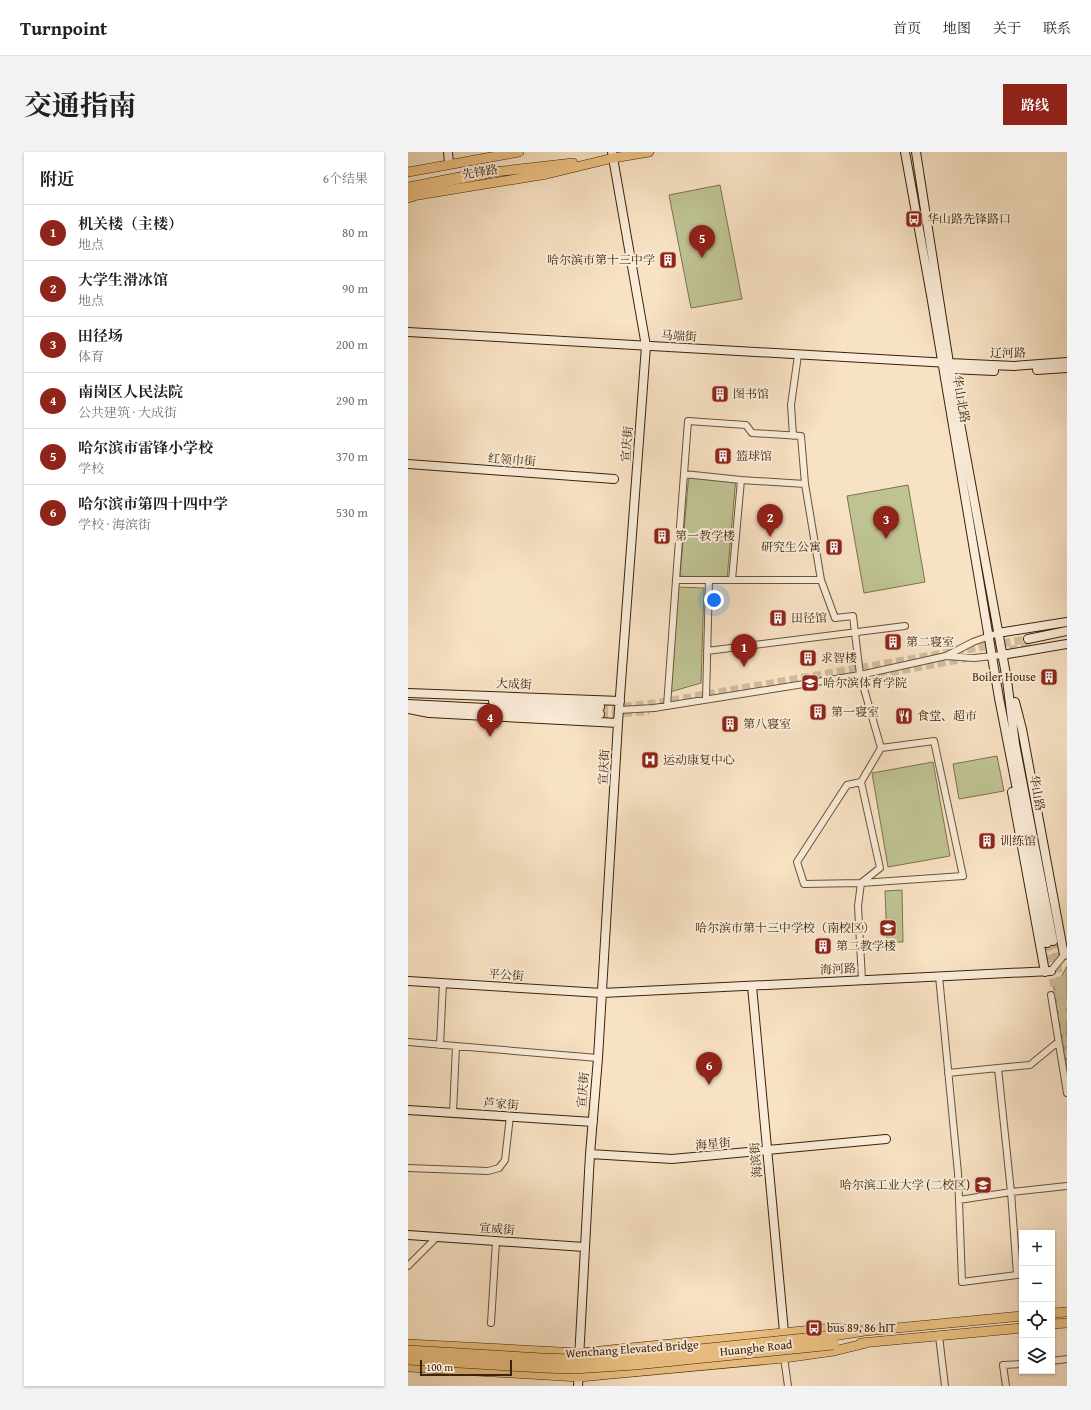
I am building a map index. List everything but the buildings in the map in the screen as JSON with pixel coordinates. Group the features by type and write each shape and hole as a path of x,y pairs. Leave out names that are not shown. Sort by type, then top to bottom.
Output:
{"highway":[{"path":"409,194 484,173"},
{"name":"Wenchang Elevated Bridge","path":"408,1351 542,1359 588,1359 632,1357 833,1340"},
{"name":"Wenchang Elevated Bridge","path":"408,1359 574,1368 628,1365 833,1340"}],"main road":[{"name":"先锋路","path":"408,172 519,152"},
{"name":"先锋路","path":"409,194 547,174 613,155 649,152"},
{"path":"484,173 613,155"},
{"path":"1055,1313 1067,1312"},
{"name":"Huanghe Road","path":"833,1340 865,1331 1019,1316"},
{"path":"1055,1324 1067,1323"},
{"name":"Huanghe Road","path":"408,1344 579,1353 832,1328 865,1331"},
{"name":"Huanghe Road","path":"408,1367 578,1382 784,1358 834,1351 867,1343 1019,1328"},
{"name":"Huanghe Road","path":"833,1340 867,1343"}],"street":[{"path":"448,152 449,164"},
{"name":"华山北路","path":"905,152 948,365 1002,652"},
{"name":"华山北路","path":"916,152 999,698"},
{"name":"宣庆街","path":"578,1382 584,1247 598,1058 618,723 646,346 613,155"},
{"name":"马端街","path":"408,332 948,365"},
{"path":"793,436 791,405 798,355"},
{"name":"辽河路","path":"948,365 1014,366 1067,362"},
{"name":"辽河路","path":"948,365 1014,371 1056,370 1067,368"},
{"path":"667,706 688,421 746,424 752,433 801,436 805,484 821,580 835,618 853,616 860,675 881,748 861,782 880,868 861,883 858,906 862,980"},
{"name":"红领巾街","path":"408,464 614,479"},
{"path":"684,474 741,480 805,484"},
{"path":"732,580 741,480"},
{"path":"676,580 821,580"},
{"path":"706,699 709,580"},
{"path":"619,710 654,708 860,675 946,656 973,642 998,633 1067,622"},
{"path":"707,651 906,626"},
{"path":"1067,631 1028,642 1067,639"},
{"path":"946,656 974,658 993,653 1067,644"},
{"name":"华山路","path":"999,698 1050,942 1017,751 1002,652"},
{"path":"1007,680 1022,729 1065,954 1048,971"},
{"name":"大成街","path":"408,694 620,701"},
{"name":"大成街","path":"408,694 600,711 408,704"},
{"name":"华山路","path":"999,698 1001,727 1048,971"},
{"path":"408,709 429,713 618,723"},
{"path":"861,782 847,785 797,862 804,884 861,883 963,876 934,741 881,748"},
{"name":"海河路","path":"602,993 1048,971"},
{"path":"939,976 958,1173 962,1282 1017,1275 1011,1192 998,1068"},
{"name":"平公街","path":"408,981 602,993"},
{"path":"440,1045 443,983"},
{"name":"海滨街","path":"752,986 784,1332"},
{"path":"1051,995 1067,1093"},
{"path":"408,1042 598,1058"},
{"path":"948,1073 1030,1065 1058,1042"},
{"path":"453,1113 456,1046"},
{"name":"芦家街","path":"408,1110 593,1122"},
{"path":"408,1168 488,1171 499,1168 505,1160 510,1116"},
{"name":"海星街","path":"590,1154 672,1159 886,1139"},
{"path":"959,1200 1011,1192 1067,1186"},
{"name":"宣威街","path":"408,1235 584,1247"},
{"path":"408,1266 437,1237"},
{"path":"491,1323 496,1241"},
{"path":"938,1336 945,1386"},
{"path":"784,1358 788,1386"},
{"path":"1055,1361 1067,1359"},
{"path":"1006,1386 1003,1365 1019,1364"}],"green space":[{"path":"720,185 742,299 691,308 669,195"},
{"path":"689,473 736,477 727,580 680,576"},
{"path":"908,485 925,582 864,593 847,496"},
{"path":"677,587 704,588 701,683 670,692"},
{"path":"997,756 1004,791 959,799 953,764"},
{"path":"933,762 950,856 888,867 872,773"},
{"path":"902,890 903,942 887,942 885,891"},
{"path":"1067,966 1067,1066 1053,983 1058,983"}],"tunnel":[{"path":"600,707 613,708 657,703 1028,639"},
{"path":"986,654 1029,646"},
{"path":"855,679 967,658"},
{"path":"600,714 649,711"},
{"path":"1053,941 1067,1020"},
{"path":"1047,943 1067,1063"}],"place":[{"name":"华山路先锋路口","path":"914,219"},
{"name":"哈尔滨市雷锋小学校","path":"702,258"},
{"name":"哈尔滨市第十三中学","path":"668,260"},
{"name":"图书馆","path":"720,394"},
{"name":"篮球馆","path":"723,456"},
{"name":"第一教学楼","path":"662,536"},
{"name":"大学生滑冰馆","path":"770,537"},
{"name":"田径场","path":"886,539"},
{"name":"研究生公寓","path":"834,547"},
{"name":"田径馆","path":"778,618"},
{"name":"第二寝室","path":"893,642"},
{"name":"求智楼","path":"808,658"},
{"name":"机关楼（主楼）","path":"744,667"},
{"name":"Boiler House","path":"1049,677"},
{"name":"哈尔滨体育学院","path":"810,683"},
{"name":"第一寝室","path":"818,712"},
{"name":"食堂、超市","path":"904,716"},
{"name":"第八寝室","path":"730,724"},
{"name":"南岗区人民法院","path":"490,737"},
{"name":"运动康复中心","path":"650,760"},
{"name":"训练馆","path":"987,841"},
{"name":"哈尔滨市第十三中学校（南校区）","path":"888,928"},
{"name":"第二教学楼","path":"823,946"},
{"name":"哈尔滨市第四十四中学","path":"709,1085"},
{"name":"哈尔滨工业大学 (二校区)","path":"983,1185"},
{"name":"bus 89, 86 hIT","path":"814,1328"}]}
